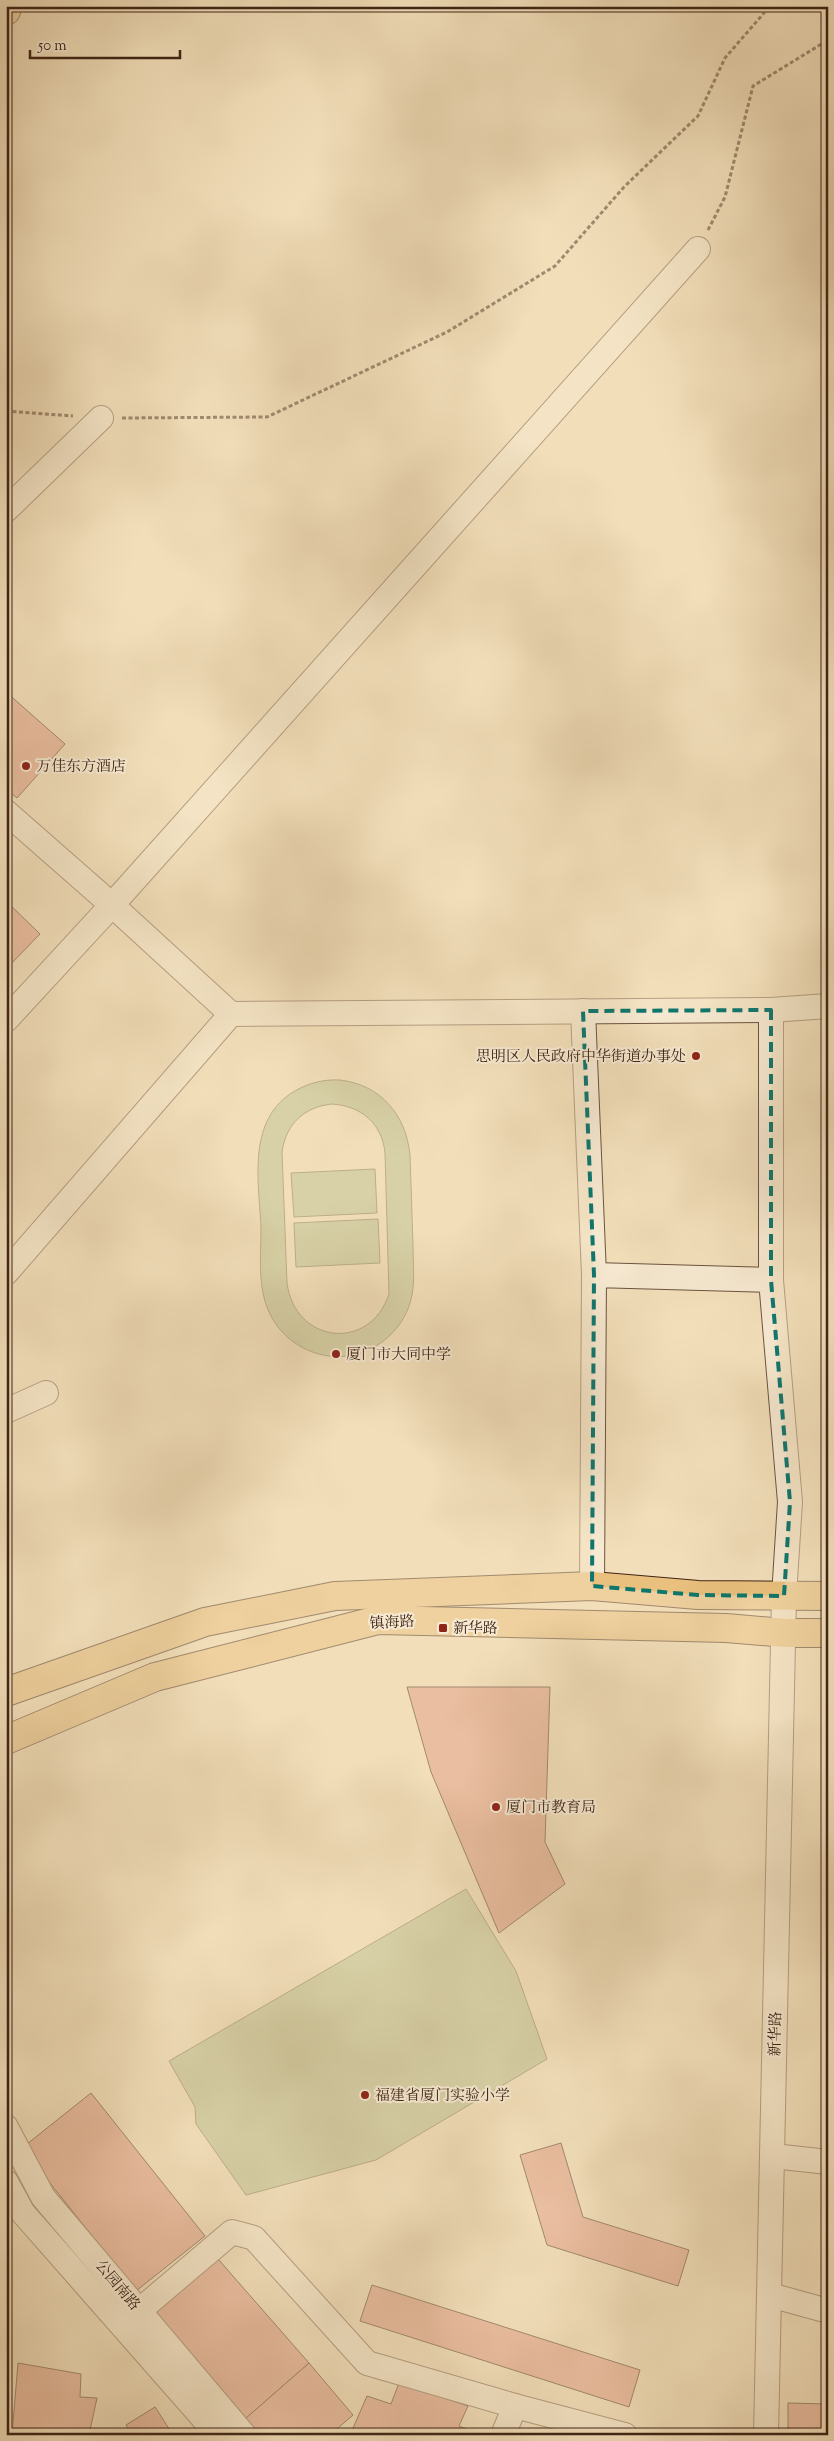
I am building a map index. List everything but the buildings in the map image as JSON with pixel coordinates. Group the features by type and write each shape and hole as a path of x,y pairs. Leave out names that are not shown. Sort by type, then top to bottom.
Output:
{"main road":[{"path":"6,11 8,6"},
{"name":"镇海路","path":"6,1692 205,1622 335,1596 592,1586 698,1595 828,1596"},
{"name":"镇海路","path":"6,1740 155,1676 378,1620 726,1628 785,1633 828,1633"}],"street":[{"path":"6,1020 112,905 698,248"},
{"path":"6,510 100,418"},
{"path":"6,812 112,905 231,1014 770,1010 828,1006"},
{"name":"新华路","path":"766,2435 785,1633 784,1596 790,1502 771,1280 770,1010"},
{"path":"583,1011 594,1275 592,1586"},
{"path":"6,1273 231,1014"},
{"path":"594,1275 771,1280"},
{"path":"6,1411 46,1393"},
{"name":"公园南路","path":"6,2127 43,2197 244,2435"},
{"path":"773,2156 828,2162"},
{"name":"公园南路","path":"6,2182 24,2213 218,2435"},
{"path":"140,2310 232,2232 254,2238 367,2363 515,2406 625,2435"},
{"path":"770,2294 828,2311"},
{"path":"503,2435 515,2406"}],"path":[{"path":"6,411 100,418 267,417 447,332 555,266 624,187 698,116 725,58 770,6"},
{"path":"698,248 725,197 753,86 828,40"}],"highlighted area":[{"path":"771,1010 771,1280 790,1502 784,1596 698,1595 592,1586 594,1275 583,1011"}],"green space":[{"path":"327,1080 340,1080 368,1088 379,1095 397,1115 408,1140 414,1277 408,1309 402,1321 393,1332 371,1349 357,1354 329,1356 302,1347 287,1337 280,1330 266,1304 261,1282 258,1174 261,1138 267,1121 276,1107 290,1094 302,1087","holes":["342,1105 361,1112 368,1118 375,1125 383,1142 385,1153 389,1294 379,1313 366,1325 350,1332 334,1333 318,1329 304,1319 293,1303 287,1283 282,1152 284,1142 292,1125 305,1113 322,1106"]},
{"path":"375,1169 377,1213 294,1217 291,1173"},
{"path":"378,1219 380,1263 296,1267 294,1223"},
{"path":"466,1889 516,1971 547,2059 376,2160 246,2195 196,2124 195,2107 169,2061"}],"place":[{"name":"万佳东方酒店","path":"26,766"},
{"name":"思明区人民政府中华街道办事处","path":"696,1056"},
{"name":"厦门市大同中学","path":"336,1354"},
{"name":"新华路","path":"443,1628"},
{"name":"厦门市教育局","path":"496,1807"},
{"name":"福建省厦门实验小学","path":"365,2095"}]}
